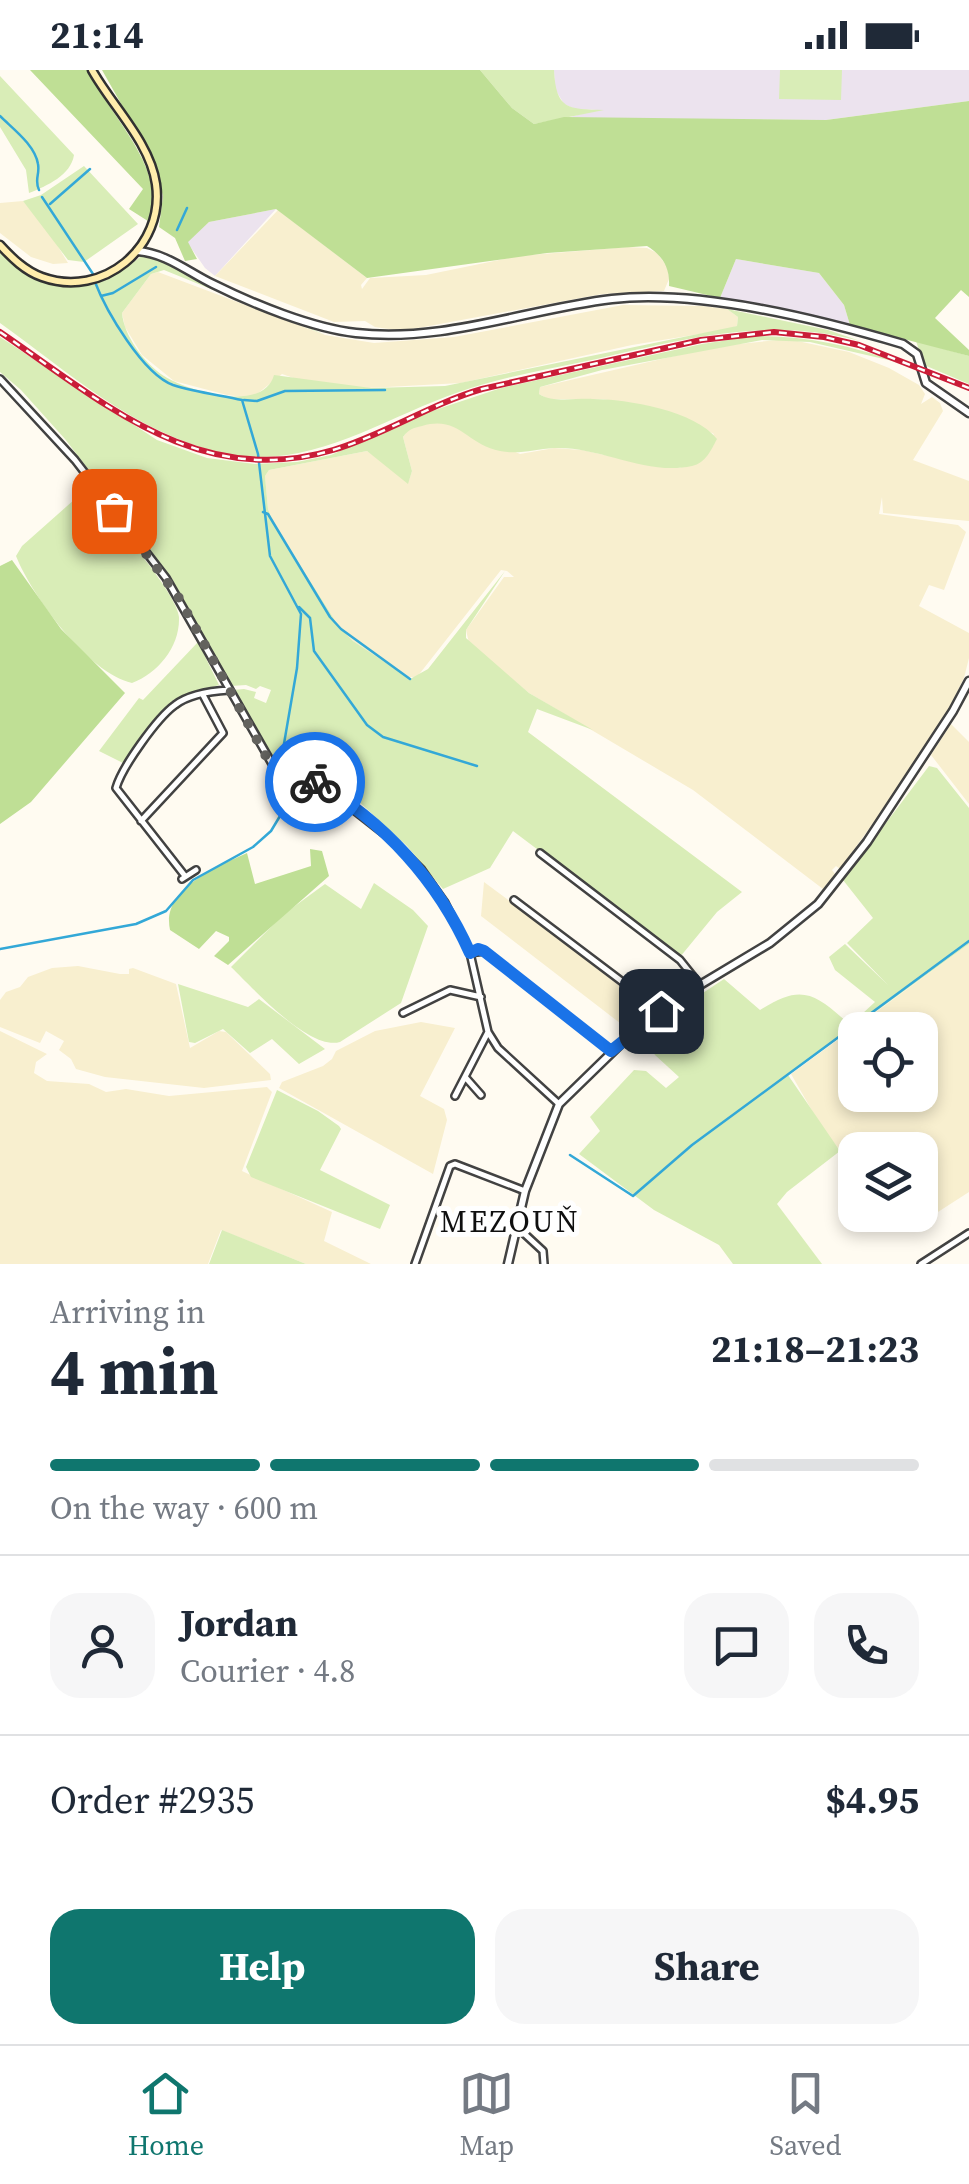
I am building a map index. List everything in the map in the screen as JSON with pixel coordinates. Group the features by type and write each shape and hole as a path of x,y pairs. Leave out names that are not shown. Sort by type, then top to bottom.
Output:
{"main road":[{"path":"0,245 43,278 71,282 98,278 119,268 149,235 158,201 152,166 92,70"}],"street":[{"path":"149,235 159,255"},
{"path":"137,252 159,255 215,286 304,320 354,333 422,334 616,298 674,297 718,302 903,344 917,354 926,383 969,414"},
{"path":"0,379 75,460 166,578 275,769 303,775 322,786 414,861 445,903 470,953 488,1032 498,1048 559,1104"},
{"path":"508,1264 525,1192 559,1104 611,1051 661,1011 770,943 818,904 885,816 969,681"},
{"path":"196,870 184,878 117,793 118,781 173,706 202,694 228,690"},
{"path":"141,821 223,733 202,694"},
{"path":"304,821 322,786"},
{"path":"540,853 680,960 700,984"},
{"path":"514,900 661,1011"},
{"path":"470,953 484,951 611,1051"},
{"path":"403,1013 450,990 481,997"},
{"path":"455,1096 488,1032"},
{"path":"466,1078 481,1094"},
{"path":"415,1264 450,1166 455,1164 525,1192"},
{"path":"516,1226 535,1241 543,1252 544,1264"},
{"path":"922,1264 969,1233"}],"shaded area":[{"path":"554,70 969,70 969,101 826,120 566,118 597,110 564,104 555,89"},
{"path":"23,201 48,230 68,263 53,264 31,257 0,233 0,203"},
{"path":"276,209 215,276 187,242 209,222"},
{"path":"278,210 367,278 362,289 370,278 426,275 518,256 628,247 657,253 668,268 669,279 664,291 602,294 402,331 375,327 365,321 334,322 215,276"},
{"path":"736,259 819,273 844,305 850,325 720,298"},
{"path":"158,272 325,335 374,343 454,337 623,305 702,306 727,309 738,317 737,326 724,330 632,345 461,383 368,388 302,381 282,374 252,398 174,381 142,355 125,327 122,313 151,274"},
{"path":"788,339 849,352 919,385 925,394 921,404 932,397 943,411 913,460 969,481 969,521 883,513 882,497 879,514 958,525 966,532 944,590 929,585 919,606 969,633 969,658 947,712 840,869 836,866 832,870 835,874 823,889 693,790 529,693 469,643 466,630 504,577 514,577 507,571 501,570 417,677 405,677 353,641 316,594 274,524 268,509 265,476 269,470 367,451 409,480 412,471 403,437 409,429 436,421 520,454 554,448 582,450 680,468 714,434 663,410 603,399 548,399 539,394 540,387 718,346"},
{"path":"951,724 969,742 969,804 931,755"},
{"path":"484,882 652,1012 629,1030 481,916"},
{"path":"969,944 969,1192 938,1212 938,1132 838,1132 838,1148 791,1074 838,1040 838,1112 938,1112 938,1012 876,1012"},
{"path":"78,966 120,974 129,974 133,968 176,984 190,1048 219,1031 226,1032 270,1074 271,1080 204,1088 105,1077 76,1069 59,1050 64,1041 46,1031 40,1043 0,1027 0,1000 6,992 20,987 28,977 52,968"},
{"path":"421,1022 455,1028 420,1096 444,1109 447,1120 433,1174 279,1088 282,1082 323,1066 336,1051 375,1031"},
{"path":"0,1031 47,1054 36,1062 34,1073 47,1081 89,1084 106,1092 126,1089 169,1096 267,1087 272,1092 242,1171 332,1212 324,1241 371,1264 306,1264 221,1230 208,1264 0,1264"}],"green space":[{"path":"30,70 88,70 144,162 154,202 151,223 129,209 143,189"},
{"path":"102,70 480,70 512,108 534,124 564,117 826,120 969,101 969,297 961,290 935,318 969,350 969,356 850,325 844,305 819,273 736,259 720,298 669,286 664,263 647,246 547,253 367,278 276,209 209,222 188,242 197,259 185,261 175,238 159,227 163,196 154,162"},
{"path":"480,70 554,70 558,93 566,105 604,110 534,124 512,108"},
{"path":"780,70 842,70 841,100 779,99"},
{"path":"0,76 74,155 63,174 29,193 26,170 0,127"},
{"path":"84,166 138,224 84,262 68,260 23,201 41,195"},
{"path":"0,251 37,278 73,286 109,278 146,252 325,335 164,270 151,274 122,313 131,340 164,376 190,388 224,396 256,394 267,387 274,375 371,388 445,386 737,326 738,317 727,309 828,330 860,341 791,330 693,338 492,382 430,403 344,440 285,455 254,457 222,453 159,431 103,398 0,323"},
{"path":"755,336 827,343 897,362 810,342 762,340 602,370 540,387 539,394 551,398 624,401 660,408 694,421 717,439 704,459 692,466 658,467 571,449 500,451 454,427 435,424 414,428 403,437 412,471 408,484 367,451 269,470 265,476 268,509 274,524 339,627 353,641 410,679 428,669 505,571 466,630 466,638 529,693 593,730 537,709 528,732 742,892 717,912 680,957 513,831 490,868 443,889 407,846 342,786 339,769 332,762 317,755 311,767 282,767 275,763 233,690 256,692 254,698 266,703 271,690 231,686 171,577 65,439 0,372 0,337 157,440 207,458 255,464 297,462 331,455 429,412 501,388"},
{"path":"916,341 969,356 969,384 924,365"},
{"path":"84,491 153,571 179,617 176,639 166,658 132,683 98,665 80,649 48,611 16,556 22,546"},
{"path":"12,560 61,629 125,693 31,802 0,824 0,566"},
{"path":"198,642 219,685 173,700 125,764 99,751 139,698 143,700"},
{"path":"929,766 937,768 969,808 969,944 875,1012 864,1012 875,1002 835,970 829,957 845,944 888,985 847,943 873,918 843,880"},
{"path":"310,849 322,851 329,876 228,965 214,956 229,937 216,931 199,949 170,930 169,915 174,903 182,891 207,873 247,853 255,884 311,866"},
{"path":"374,883 413,910 428,926 401,1003 340,1042 327,1042 298,1028 231,967 284,914 325,884 361,909"},
{"path":"724,979 760,1010 798,994 827,1005 838,1015 838,1039 788,1075 838,1153 777,1204 822,1264 733,1264 719,1245 654,1210 579,1154 600,1131 590,1117 634,1070 646,1071 666,1088 679,1077 655,1055 641,1034"},
{"path":"178,984 248,1007 259,999 325,1049 299,1064 272,1039 250,1053 223,1029 195,1043 189,1042"},
{"path":"277,1090 339,1126 341,1129 320,1170 390,1205 380,1229 251,1177 246,1167"},
{"path":"222,1230 306,1264 209,1264"}],"waterway":[{"path":"0,116 33,150 39,190"},
{"path":"50,204 90,169"},
{"path":"42,197 93,274"},
{"path":"177,230 187,208"},
{"path":"101,296 156,267"},
{"path":"95,282 127,340 161,379 242,400 258,454 270,556 301,614 297,668 280,767"},
{"path":"244,400 257,401 285,391 385,390"},
{"path":"263,512 268,514 330,617 410,679"},
{"path":"299,607 310,618 314,651 367,725 383,737 477,766"},
{"path":"0,949 136,924 166,911 193,880 253,847 271,831 280,816 279,773"},
{"path":"570,1155 633,1196 692,1145 969,941"}],"railway":[{"path":"0,332 115,411 196,449 239,458 284,459 333,450 482,389 701,340 774,332 859,345 969,388"}],"way so far":[{"path":"114,511 179,598 268,760 275,769 315,782"}],"district":[{"name":"MEZOUŇ","path":"510,1222"}],"route":[{"path":"315,782 406,853 445,903 470,953 484,951 611,1051 661,1011"}]}
